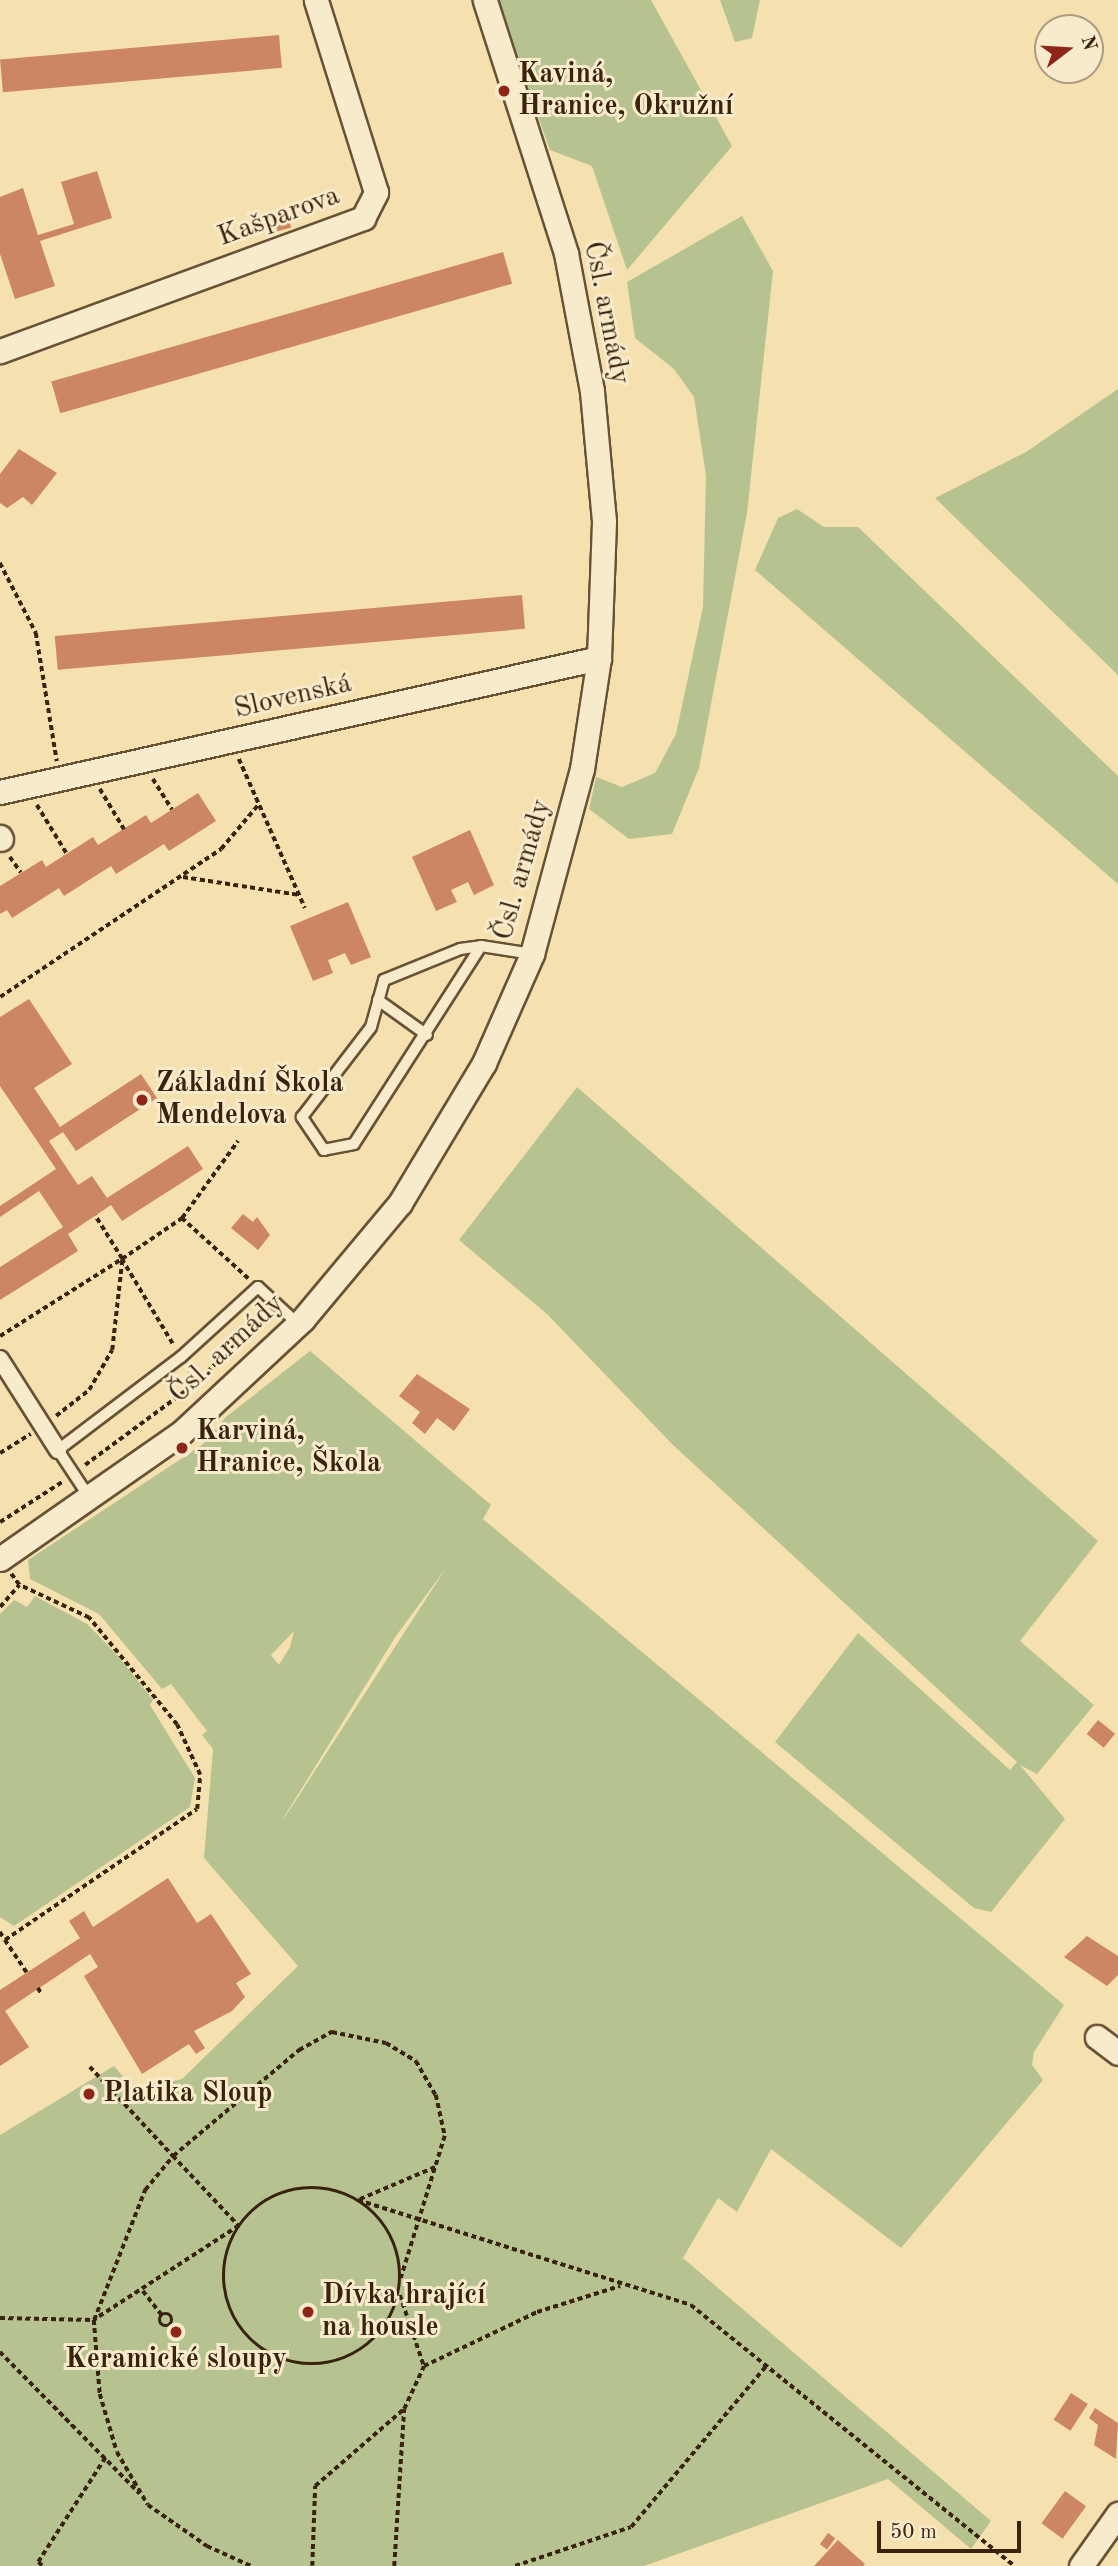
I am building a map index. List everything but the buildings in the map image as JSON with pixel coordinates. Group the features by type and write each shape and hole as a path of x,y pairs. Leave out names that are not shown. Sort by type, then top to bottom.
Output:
{"street":[{"name":"Kašparova","path":"0,351 363,218 376,192 316,0"},
{"name":"Čsl. armády","path":"0,1559 90,1500 182,1432 298,1324 400,1203 484,1063 532,954 582,769 599,658 604,521 592,391 566,253 485,0"},
{"name":"Slovenská","path":"0,792 599,658"},
{"path":"0,1359 58,1450"},
{"path":"1097,2037 1118,2053"},
{"path":"1081,2566 1118,2514"}],"lane":[{"path":"481,946 427,1035 354,1144 324,1150 302,1117 371,1027 378,1000 378,985 396,973 481,946 532,954"},
{"path":"378,1000 427,1035"},
{"path":"90,1500 58,1450 181,1357 258,1287 298,1324"}],"path":[{"path":"0,563 36,633 61,780"},
{"path":"231,741 306,908"},
{"path":"151,775 172,810"},
{"path":"99,788 124,829"},
{"path":"34,800 67,854"},
{"path":"0,997 183,877 240,834 258,805"},
{"path":"183,877 300,895"},
{"path":"0,1336 182,1218 239,1141"},
{"path":"0,1454 43,1426 89,1390 112,1350 121,1315 122,1259 95,1216"},
{"path":"182,1218 258,1287"},
{"path":"195,1384 276,1304"},
{"path":"0,1607 20,1586 89,1618 177,1725 200,1775 197,1809 5,1940"},
{"path":"0,1932 27,1973"},
{"path":"37,1988 41,1993"},
{"path":"144,2498 117,2452 100,2394 94,2320 145,2190 173,2157 299,2050 332,2032 386,2043 415,2061 436,2095 445,2136 401,2278 399,2294 386,2326 362,2350 330,2364 295,2363 274,2354 239,2325 225,2293 225,2258 239,2226"},
{"path":"90,2067 239,2226"},
{"path":"358,2200 435,2167"},
{"path":"0,2318 94,2320 143,2291 239,2226 262,2203 293,2189 327,2188 418,2220 691,2305 1015,2566"},
{"path":"358,2200 391,2238 401,2278"},
{"path":"394,2566 404,2409 424,2365 537,2312 622,2285"},
{"path":"143,2291 162,2315"},
{"path":"399,2294 424,2365"},
{"path":"0,2352 144,2498 207,2546 251,2566"},
{"path":"515,2566 631,2527 766,2367"},
{"path":"312,2566 315,2486 404,2409"},
{"path":"42,2566 38,2562 105,2458"}],"green space":[{"path":"496,0 651,0 732,146 627,270 592,166 550,150"},
{"path":"720,0 760,0 752,38 735,42"},
{"path":"742,216 773,271 747,513 699,768 672,834 629,839 589,809 596,777 622,787 655,773 676,734 703,607 706,476 694,397 674,369 635,338 627,282"},
{"path":"1118,389 1118,675 935,498 1026,452"},
{"path":"797,509 824,527 858,527 1118,776 1118,884 755,570 778,518"},
{"path":"577,1087 1098,1541 1020,1641 1094,1705 1037,1774 1020,1765 1065,1819 991,1912 974,1908 775,1742 858,1633 1010,1770 1017,1762 673,1445 547,1314 459,1240"},
{"path":"310,1351 491,1505 483,1519 1064,2005 1034,2052 1032,2065 1043,2080 901,2248 771,2149 737,2212 718,2198 683,2258 991,2521 971,2549 888,2479 644,2566 0,2566 0,2135 114,2066 135,2090 182,2079 298,1966 204,1858 213,1749 202,1735 207,1731 171,1684 162,1689 99,1614 30,1579 28,1560 202,1445 226,1417","holes":["446,1568 285,1817 284,1817 396,1636","294,1631 290,1647 279,1665 271,1655"]},
{"path":"35,1596 87,1624 119,1657 153,1700 150,1705 195,1778 190,1807 14,1926 0,1917 0,1614 14,1600 27,1607"}],"place":[{"name":"Kaviná, Hranice, Okružní","path":"504,91"},
{"name":"Základní Škola Mendelova","path":"142,1100"},
{"name":"Karviná, Hranice, Škola","path":"182,1448"},
{"name":"Platika Sloup","path":"89,2094"},
{"name":"Dívka hrající na housle","path":"308,2312"},
{"name":"Keramické sloupy","path":"176,2332"}]}
